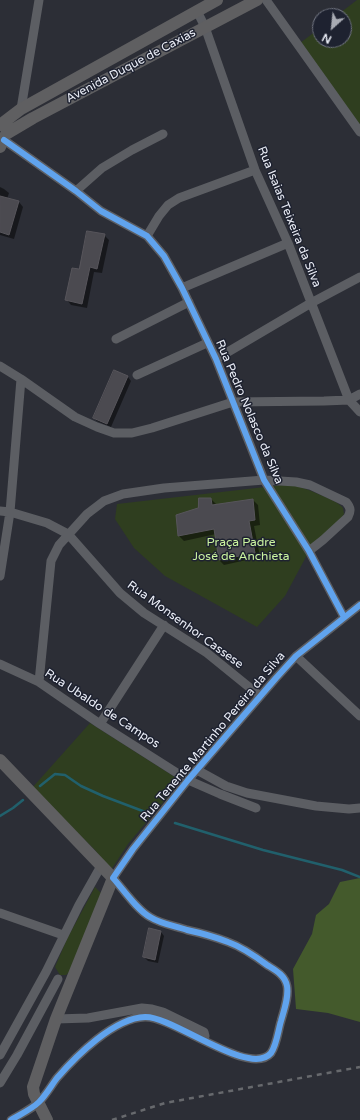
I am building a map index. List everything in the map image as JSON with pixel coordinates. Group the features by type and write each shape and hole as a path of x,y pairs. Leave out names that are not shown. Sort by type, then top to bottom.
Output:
{"main road":[{"name":"Avenida Duque de Caxias","path":"2,136 21,109 217,0"},
{"name":"Avenida Duque de Caxias","path":"2,136 33,118 256,0"},
{"path":"0,760 113,878 64,982 56,1019 33,1088 34,1094 47,1120"}],"street":[{"path":"21,109 39,0"},
{"path":"266,0 360,132"},
{"name":"Rua Isaias Teixeira da Silva","path":"197,11 205,28 255,170 288,242 349,400 360,412"},
{"path":"76,191 102,168 163,134"},
{"path":"2,136 101,211 147,236 159,216 168,205 179,198 255,170"},
{"name":"Rua Pedro Nolasco da Silva","path":"147,236 164,256 189,302 207,343 216,359 264,480 309,551 344,617"},
{"path":"182,288 288,242"},
{"path":"216,359 311,303 360,277"},
{"path":"116,339 189,302"},
{"path":"137,375 207,343"},
{"path":"0,366 75,416 97,427 114,433 132,433 152,428 233,402 349,400 360,394"},
{"path":"0,576 10,512 21,380"},
{"path":"39,682 52,561 59,545 68,534 87,514 104,501 123,494 164,488 264,480 296,482 310,485 346,502 350,507 350,512 348,517 309,551"},
{"name":"Rua Monsenhor Cassese","path":"0,511 10,512 47,523 68,534 120,593 144,613 207,653 260,696"},
{"name":"Rua Tenente Martinho Pereira da Silva","path":"113,878 133,849 188,780 296,656 360,605"},
{"path":"100,724 164,626"},
{"path":"296,656 358,712"},
{"name":"Rua Ubaldo de Campos","path":"0,664 39,682 100,724 188,780 256,808"},
{"path":"197,770 226,786 247,793 316,806 349,809 360,808"},
{"path":"0,1056 101,866"},
{"path":"11,1120 38,1102 58,1077 86,1048 112,1028 135,1019 145,1017 166,1022 221,1049 255,1059 265,1057 270,1053 276,1042 288,994 287,984 279,972 230,942 162,923 149,917 140,910 113,878"},
{"path":"0,913 64,935"},
{"path":"0,1083 64,982 46,972"},
{"path":"56,1019 88,1018 142,1008 152,1009 163,1012 204,1032 204,1040"}],"green space":[{"path":"357,0 360,0 360,126 300,43 312,34 312,48 352,48 352,8 346,8"},
{"name":"Praça Padre José de Anchieta","path":"291,484 334,501 343,508 344,514 307,555 285,596 257,627 165,576 134,548 115,519 117,504"},
{"path":"90,723 181,781 128,844 111,870 95,850 32,788"},
{"path":"360,878 360,1022 328,1013 296,1009 293,969 312,934 316,915 329,904 340,882"},
{"path":"95,887 104,896 71,970 66,975 60,975 55,967 67,939"}],"building":[{"path":"0,196 19,201 9,235 0,232"},
{"path":"87,231 105,234 97,269 90,267 82,304 65,300 72,268 79,269"},
{"path":"114,370 128,376 107,424 93,418"},
{"path":"199,498 211,498 212,505 253,499 255,520 249,521 255,553 219,560 214,529 178,536 176,515 198,508"},
{"path":"149,928 161,931 155,960 143,957"}],"waterway":[{"path":"40,786 55,774 65,775 81,786 148,813"},
{"path":"0,816 23,800"},
{"path":"175,823 263,850 342,870 360,877"}],"railway":[{"path":"112,1120 165,1103 360,1067"}],"cycle path":[{"path":"4,140 76,191 101,211 147,236 164,256 182,288 216,359 264,480 309,551 344,617"},
{"path":"11,1120 36,1105 57,1078 85,1049 109,1031 133,1019 145,1017 158,1019 229,1052 246,1058 261,1059 271,1053 276,1042 287,999 287,986 282,976 253,955 233,944 208,935 163,923 150,917 135,904 113,878 133,849 188,780 276,678 296,656 360,605"}]}
